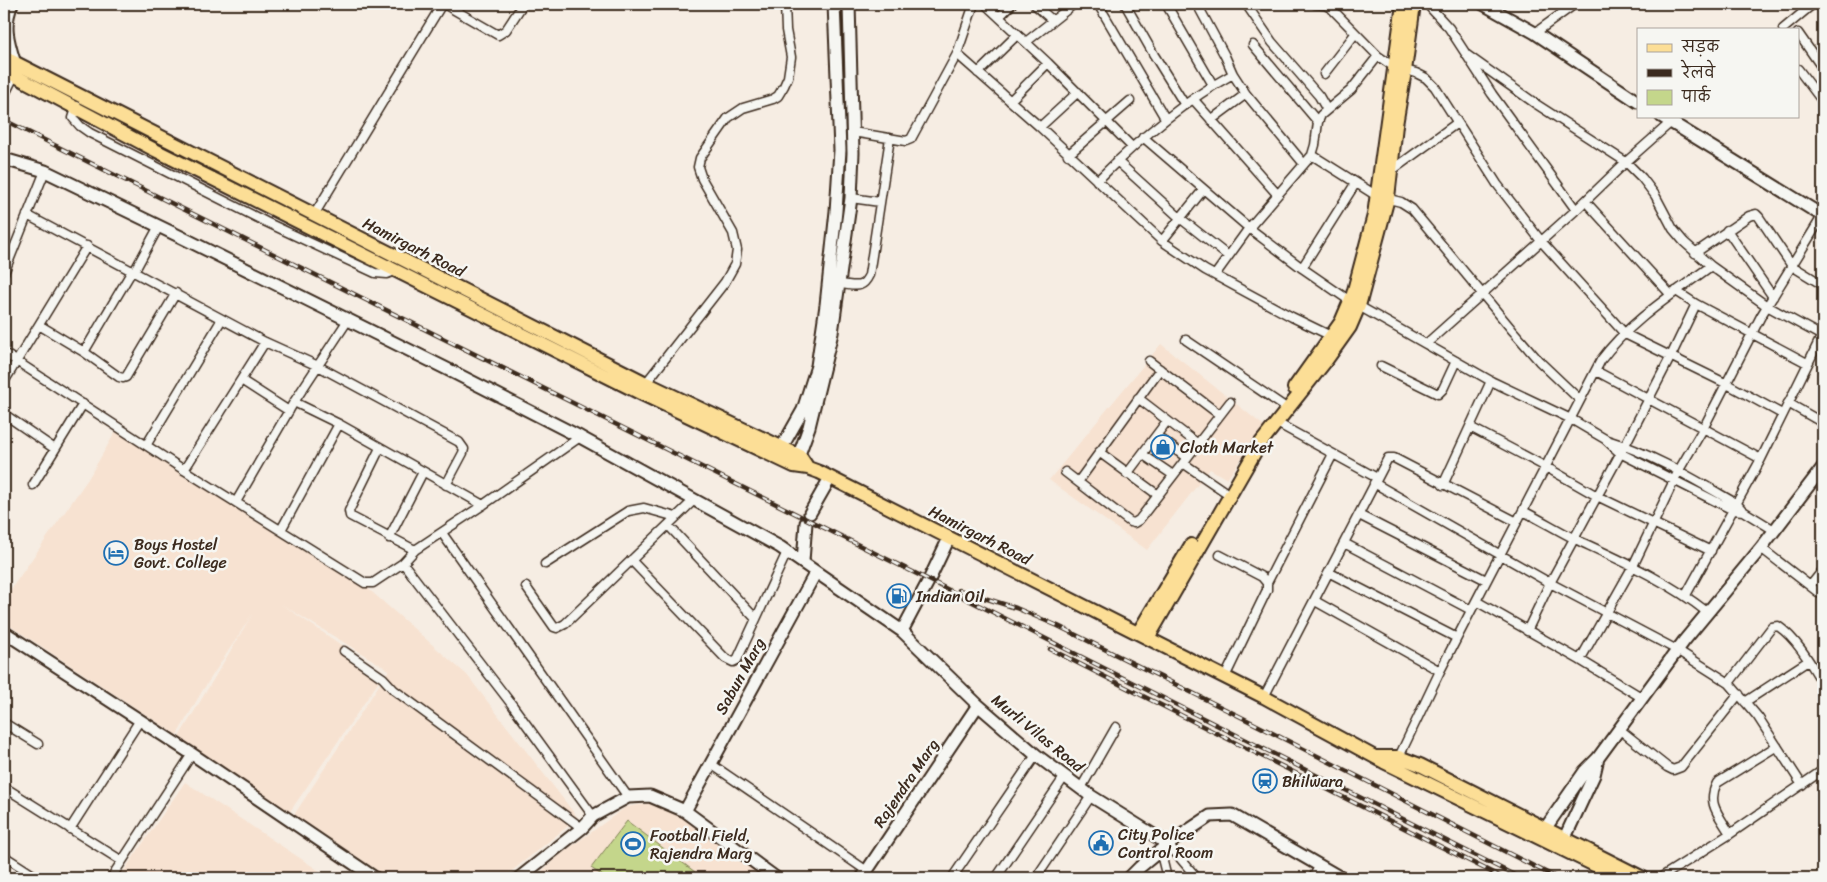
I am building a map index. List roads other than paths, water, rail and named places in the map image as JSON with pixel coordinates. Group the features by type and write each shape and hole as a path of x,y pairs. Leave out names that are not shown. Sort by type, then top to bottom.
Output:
{"main road":[{"path":"1143,636 1259,445 1350,326 1374,215 1390,172 1396,124 1403,4"},
{"path":"1382,197 1379,179 1414,4"},
{"name":"Hamirgarh Road","path":"11,68 314,215 400,265 642,394 797,461 1225,677 1376,757 1397,762"},
{"name":"Hamirgarh Road","path":"79,102 239,192 400,265 646,383 778,452"},
{"path":"1143,636 1224,491 1255,442 1355,303"},
{"path":"1397,762 1420,765 1542,833 1643,878"},
{"path":"1562,843 1621,878"}],"street":[{"path":"4,96 11,68 6,35 8,13 12,4"},
{"path":"314,215 443,4 498,34 506,30 524,4"},
{"path":"646,383 724,282 735,264 737,250 733,233 702,179 698,167 700,158 728,118 743,108 773,99 778,96 784,86 788,77 791,57 786,30 785,4"},
{"path":"778,452 803,410 817,366 826,305 836,211 840,150 834,4"},
{"path":"797,461 820,386 832,333 850,198 854,153 849,4"},
{"path":"853,132 906,141 911,139 957,54 974,4"},
{"path":"985,4 1078,92 1132,147"},
{"path":"999,17 1012,4"},
{"path":"1034,4 1052,20"},
{"path":"1026,42 1074,4"},
{"path":"1098,4 1166,118"},
{"path":"1125,4 1185,105"},
{"path":"1166,4 1213,85"},
{"path":"1197,4 1225,56 1232,74 1246,94 1304,164"},
{"path":"1246,4 1272,42 1319,96 1327,110"},
{"path":"1315,4 1331,8 1378,56 1400,69 1426,78 1435,87 1497,184 1541,241 1625,334 1727,384 1782,414"},
{"path":"1427,4 1449,28 1492,94 1576,210"},
{"path":"1483,4 1535,34 1637,101"},
{"path":"1535,34 1575,4"},
{"path":"1793,25 1813,4"},
{"path":"978,73 1018,34"},
{"path":"1324,74 1355,34"},
{"path":"1800,36 1823,69"},
{"path":"1253,45 1318,122"},
{"path":"957,54 1040,127 1162,241 1205,270 1331,336"},
{"path":"1467,54 1536,104 1626,162 1642,178 1654,195 1673,229 1710,266 1767,306 1822,335 1761,459 1686,595"},
{"path":"1215,275 1249,228 1312,155 1316,145 1318,122 1322,115 1351,90 1378,56"},
{"path":"1010,101 1048,63"},
{"path":"1800,72 1823,102"},
{"path":"1097,181 1132,147 1166,118 1232,74"},
{"path":"1040,127 1078,92"},
{"path":"1211,120 1246,94"},
{"path":"1193,99 1277,194"},
{"path":"1068,155 1130,101"},
{"path":"1426,344 1586,202 1670,118 1823,215 1752,333 1727,384 1679,470 1633,566 1580,660"},
{"path":"1379,179 1457,123"},
{"path":"1143,137 1249,228 1302,268 1355,303 1492,381 1571,419 1605,439 1620,453 1674,481 1735,507 1774,530"},
{"path":"839,284 862,285 869,274 890,138"},
{"path":"1312,155 1355,184 1382,197 1401,202 1412,209 1484,293 1513,331 1540,361 1580,400"},
{"path":"4,159 45,171 159,226 580,437 787,552 816,572"},
{"path":"1117,161 1180,218 1228,256"},
{"path":"4,273 45,171"},
{"path":"1302,268 1355,184"},
{"path":"1162,241 1203,190"},
{"path":"850,198 880,202"},
{"path":"1586,202 1674,293 1807,364"},
{"path":"1695,253 1749,216 1756,214 1792,266 1823,285"},
{"path":"27,215 265,342 318,366 459,442 464,449 463,453 446,485"},
{"path":"84,352 159,226"},
{"path":"1728,230 1773,297"},
{"path":"4,382 87,246"},
{"path":"1397,762 1456,638 1601,360 1609,349 1625,334 1710,266"},
{"path":"39,325 123,378 126,377 176,293"},
{"path":"1527,631 1550,583 1671,356 1696,304"},
{"path":"147,444 222,319"},
{"path":"236,502 294,402 348,320"},
{"path":"1186,340 1282,405"},
{"path":"184,470 265,342"},
{"path":"4,353 147,444 184,470 362,582 374,583 403,563 415,550 580,437"},
{"path":"1149,361 1220,415"},
{"path":"1381,366 1438,394 1443,389 1456,361"},
{"path":"1078,482 1160,369"},
{"path":"1596,371 1761,459"},
{"path":"242,380 290,411"},
{"path":"1444,484 1492,381"},
{"path":"1138,398 1198,444"},
{"path":"294,402 339,424 483,505"},
{"path":"1065,472 1130,522 1134,523 1139,520 1230,402"},
{"path":"1788,403 1823,423"},
{"path":"33,485 83,404"},
{"path":"4,414 55,449"},
{"path":"1127,474 1167,421"},
{"path":"1277,423 1333,454 1375,481 1550,583 1677,650 1729,683 1758,717 1802,785"},
{"path":"281,530 339,424"},
{"path":"1470,427 1597,496 1711,551"},
{"path":"1156,436 1224,491"},
{"path":"1605,439 1625,445 1679,470 1735,507"},
{"path":"380,448 349,511 350,516 415,550"},
{"path":"1099,452 1158,495"},
{"path":"1142,454 1173,476"},
{"path":"1225,677 1267,590 1267,583 1333,454"},
{"path":"1264,697 1388,458 1394,458 1517,522"},
{"path":"1542,833 1585,771 1598,758 1677,650 1761,548 1823,467"},
{"path":"389,538 423,472"},
{"path":"802,561 808,518 830,478"},
{"path":"526,587 554,627 557,628 565,624 694,500"},
{"path":"545,564 628,511 644,508 676,517"},
{"path":"1523,511 1686,595 1707,612"},
{"path":"1358,515 1486,580"},
{"path":"668,525 756,619"},
{"path":"442,533 628,797"},
{"path":"902,630 949,538"},
{"path":"1344,543 1471,610"},
{"path":"1761,548 1823,596"},
{"path":"631,560 725,658 733,662 737,660 787,552"},
{"path":"1220,555 1262,577 1267,583"},
{"path":"403,563 513,706 593,816"},
{"path":"1811,585 1823,570"},
{"name":"Murli Vilas Road","path":"816,572 902,630 978,706 1036,755 1164,847"},
{"name":"Sabun Marg","path":"685,812 816,572"},
{"path":"1330,573 1456,638"},
{"path":"1314,601 1440,671"},
{"path":"1476,602 1580,660 1641,697"},
{"path":"1729,683 1772,627 1778,626 1786,631 1823,684"},
{"path":"4,632 192,754 375,878"},
{"path":"344,651 383,678 394,690 582,828"},
{"path":"1745,702 1808,661"},
{"path":"1620,728 1673,770 1681,767 1739,694"},
{"name":"Rajendra Marg","path":"864,875 978,706"},
{"path":"70,828 140,720"},
{"path":"4,723 38,744"},
{"path":"1081,788 1116,727"},
{"path":"1730,834 1711,801 1712,792 1717,783 1777,746"},
{"path":"111,878 192,754"},
{"path":"952,878 1036,755"},
{"path":"1562,843 1594,775 1598,758"},
{"path":"711,764 864,875"},
{"path":"1660,878 1730,834 1823,770"},
{"path":"996,878 1065,776"},
{"path":"4,787 122,861"},
{"path":"519,878 582,828 593,816 628,797 650,796 685,812 776,878"},
{"path":"1036,878 1091,796"},
{"path":"1129,878 1140,866 1164,847 1210,816 1232,815 1341,878"},
{"path":"1164,847 1167,878"},
{"path":"1164,847 1197,878"},
{"path":"4,856 33,877"},
{"path":"1313,878 1320,867"}],"railway":[{"path":"4,120 929,580 1520,878"},
{"path":"959,590 1016,608 1058,626 1557,878"},
{"path":"1050,649 1503,878"}],"place":[{"name":"Cloth Market","path":"1163,447"},
{"name":"Boys Hostel Govt. College","path":"116,553"},
{"name":"Indian Oil","path":"899,596"},
{"name":"Bhilwara","path":"1265,781"},
{"name":"City Police Control Room","path":"1101,843"},
{"name":"Football Field, Rajendra Marg","path":"633,844"}]}
